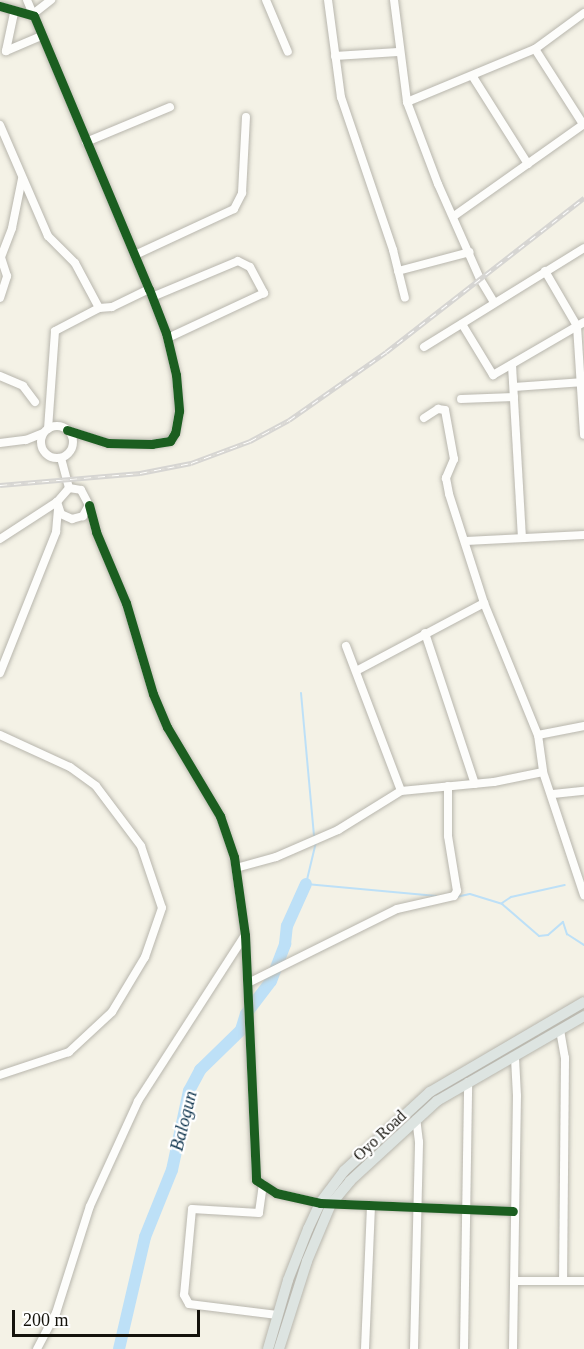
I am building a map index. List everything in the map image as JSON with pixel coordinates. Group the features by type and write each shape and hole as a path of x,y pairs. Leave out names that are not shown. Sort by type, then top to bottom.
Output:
{"main road":[{"name":"Oyo Road","path":"268,1349 277,1316 325,1204 360,1154 430,1092 584,1002"},
{"name":"Oyo Road","path":"279,1349 325,1204 416,1119 468,1082 584,1016"}],"street":[{"path":"0,443 26,440 56,426 88,438 152,444 173,438 180,400 168,338 151,293 27,0"},
{"path":"0,6 14,13 33,14 51,0"},
{"path":"266,0 288,52"},
{"path":"328,0 335,56 348,125 398,271 405,298"},
{"path":"394,0 398,52 407,102 454,216 494,302"},
{"path":"14,13 6,51 41,36"},
{"path":"407,102 473,77 535,49 584,13"},
{"path":"454,216 584,124 535,49"},
{"path":"335,56 398,52"},
{"path":"473,77 528,164"},
{"path":"86,142 170,107"},
{"path":"135,255 234,209 242,193 246,117"},
{"path":"0,125 48,236 75,263 99,308"},
{"path":"0,298 7,276 0,254 12,228 22,179"},
{"path":"424,347 584,248"},
{"path":"398,271 470,252"},
{"path":"41,447 46,430 55,332 99,308 112,307 238,261 250,267 264,293 168,338"},
{"path":"545,271 580,324 584,435"},
{"path":"462,324 493,375 580,324"},
{"path":"512,365 522,537"},
{"path":"0,376 23,386 34,402"},
{"path":"514,387 583,382"},
{"path":"461,399 514,397"},
{"path":"424,418 438,409 445,410 454,459 446,478 484,603 538,735 543,772 553,794 584,895"},
{"path":"68,430 72,446"},
{"path":"61,458 72,446 88,438"},
{"path":"26,440 41,447 49,456 61,458"},
{"path":"0,539 58,505 69,488 61,458"},
{"path":"69,488 81,490 89,505 96,532 126,603 153,694 168,727 220,816 236,868 245,935 256,1180 284,1196 325,1204 513,1211"},
{"path":"58,505 96,532"},
{"path":"0,673 56,532 58,505"},
{"path":"56,532 75,519 89,505"},
{"path":"466,542 522,537 584,536"},
{"path":"358,670 484,603"},
{"path":"425,633 476,784"},
{"path":"346,646 358,670 401,791"},
{"path":"538,735 584,726"},
{"path":"0,735 70,767 96,786 141,846 162,908 145,957 112,1012 69,1052 47,1063 0,1075"},
{"path":"236,868 276,857 324,835 401,791 476,784 543,772"},
{"path":"248,983 397,909 451,898 457,891 448,836 448,786"},
{"path":"553,794 584,791"},
{"path":"37,1349 56,1313 94,1197 138,1101 245,935"},
{"path":"560,1030 565,1058 563,1281"},
{"path":"513,1349 513,1211 518,1096 514,1057"},
{"path":"464,1349 468,1082"},
{"path":"414,1349 419,1142 416,1119"},
{"path":"263,1184 259,1213 192,1209 184,1295 189,1304 277,1316"},
{"path":"365,1349 371,1207"},
{"path":"514,1281 584,1281"}],"waterway":[{"path":"301,693 314,836"},
{"path":"316,842 306,884 436,896"},
{"name":"Balogun","path":"119,1349 145,1237 172,1170 189,1091 200,1070 241,1030 246,1014 271,981 285,944 287,926 306,884"},
{"path":"502,903 511,897 565,885"},
{"path":"456,897 470,894 502,904 539,936 548,935 563,922 567,934 584,945"}],"railway":[{"path":"0,485 140,473 191,463 250,441 289,420 386,352 584,198"}],"cycle path":[{"path":"0,6 34,16 149,289 166,333 176,375 179,411 175,433 170,441 152,444 108,443 67,430"},
{"path":"89,505 96,532 126,603 153,694 167,727 220,816 234,857 245,935 256,1180 276,1193 320,1203 513,1211"}]}
